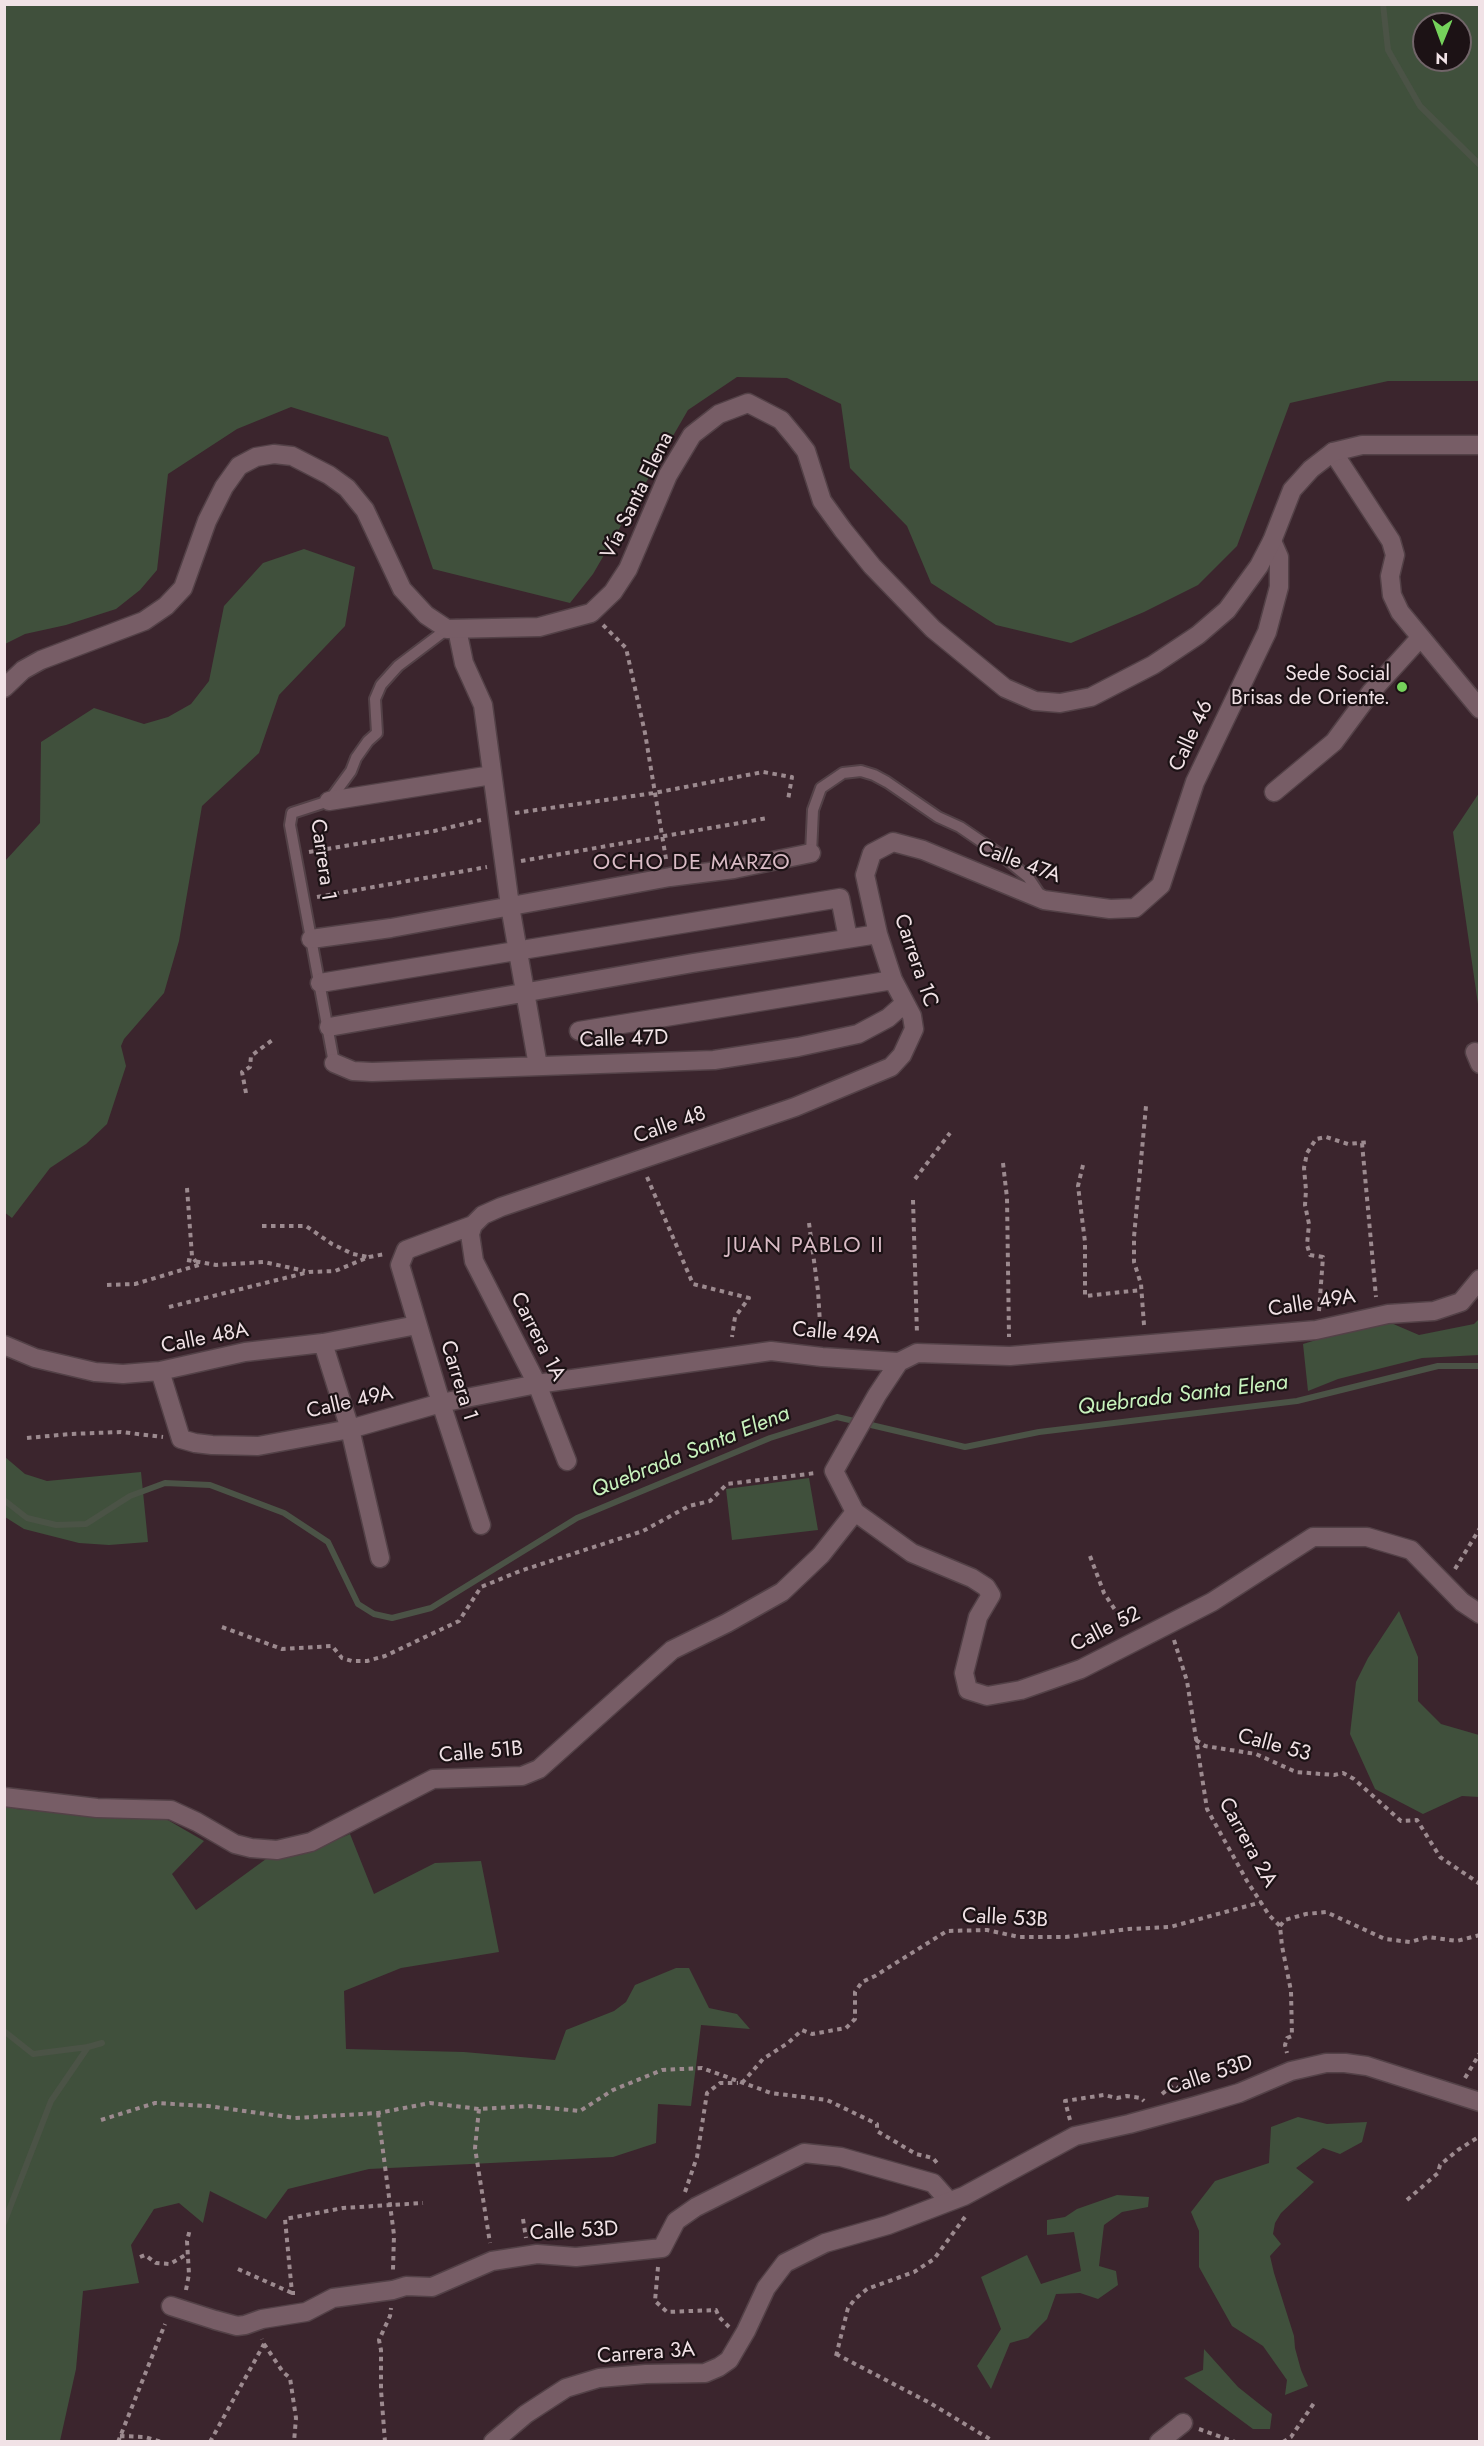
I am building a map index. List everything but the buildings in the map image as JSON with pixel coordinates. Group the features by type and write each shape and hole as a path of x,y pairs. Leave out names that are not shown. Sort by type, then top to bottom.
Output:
{"street":[{"name":"Vía Santa Elena","path":"452,629 539,627 591,613 613,592 628,569 668,475 692,435 719,414 748,403 781,420 796,438 806,451 822,501 872,566 908,605 933,629 1005,688 1035,701 1060,703 1091,697 1153,665 1198,635 1227,610 1259,566 1272,542 1292,490 1311,469 1333,452 1362,445 1479,445"},
{"path":"1333,452 1391,542 1395,555 1390,576 1392,595 1400,612 1479,709"},
{"path":"4,688 23,670 41,660 144,621 166,606 183,588 207,521 224,487 239,466 256,457 274,454 292,456 347,488 365,510 402,589 426,615 452,629 483,705 510,906 538,1066"},
{"name":"Calle 46","path":"1135,908 1161,885 1195,782 1267,632 1279,587 1279,557 1272,542"},
{"path":"1274,792 1334,742 1371,692 1420,638"},
{"path":"329,801 492,775"},
{"name":"Calle 47A","path":"892,842 923,850 1044,900 1110,909 1135,908"},
{"name":"Carrera 1C","path":"891,1067 902,1055 914,1029 912,1016 893,980 878,934 866,875 872,853 892,842"},
{"path":"311,939 391,928 670,877 734,869 811,853"},
{"path":"320,982 840,897 848,938"},
{"path":"329,1027 693,963 878,934"},
{"path":"579,1031 893,980"},
{"name":"Calle 47D","path":"334,1063 353,1071 372,1072 714,1060 798,1047 858,1034 888,1018 905,1003"},
{"name":"Calle 48","path":"406,1250 471,1229 483,1215 501,1208 795,1107 891,1067"},
{"name":"Carrera 1A","path":"471,1229 474,1261 537,1384 567,1461"},
{"name":"Carrera 1","path":"406,1250 400,1265 441,1403 481,1525"},
{"name":"Calle 49A","path":"181,1439 212,1445 258,1446 350,1429 441,1403 537,1384 771,1351 899,1362 917,1353 1010,1356 1316,1330 1378,1316 1434,1311 1461,1302 1479,1279"},
{"name":"Calle 48A","path":"4,1345 35,1358 95,1372 123,1374 160,1371 245,1352 323,1343 417,1325"},
{"path":"323,1343 350,1429 380,1558"},
{"path":"855,1512 834,1471 877,1395 899,1362"},
{"path":"160,1371 181,1439"},
{"name":"Calle 52","path":"855,1512 912,1554 972,1578 986,1587 991,1595 978,1617 964,1673 968,1690 987,1696 1022,1690 1081,1669 1168,1622 1212,1602 1313,1538 1367,1537 1411,1550 1462,1602 1479,1614"},
{"name":"Calle 51B","path":"4,1797 97,1808 171,1810 234,1844 277,1850 321,1837 434,1779 522,1776 539,1769 672,1650 782,1592 821,1555 855,1512"},
{"name":"Calle 53D","path":"956,2198 1075,2136 1195,2106 1239,2093 1292,2071 1326,2063 1367,2066 1479,2102"},
{"path":"663,2248 678,2219 696,2206 804,2153 841,2157 933,2183 956,2198"},
{"name":"Carrera 3A","path":"493,2442 526,2414 566,2388 599,2378 705,2373 729,2361 766,2288 785,2263 825,2243 888,2225 956,2198"},
{"name":"Calle 53D","path":"171,2306 237,2326 306,2312 333,2298 393,2290 406,2286 432,2287 492,2261 537,2254 576,2257 663,2248"},
{"path":"1159,2442 1183,2423"}],"lane":[{"name":"Carrera 1","path":"334,1063 290,825 292,813 329,801 351,771 356,758 368,741 377,733 375,699 381,685 398,666 452,629"},
{"path":"811,853 813,810 821,788 843,774 861,771 887,782 938,817 960,827 1001,855 1028,878 1044,900"}],"path":[{"path":"591,613 626,648 645,733 661,836 670,877"},
{"path":"296,854 434,831 498,816 654,793 763,772 792,777 788,800"},
{"path":"304,899 768,818"},
{"path":"246,1093 242,1072 250,1067 251,1056 275,1038"},
{"path":"1145,1344 1141,1290 1134,1262 1134,1237 1146,1106"},
{"path":"915,1179 950,1133"},
{"path":"1316,1330 1323,1257 1310,1255 1307,1245 1309,1224 1305,1205 1304,1168 1307,1153 1316,1139 1326,1137 1348,1144 1370,1142"},
{"path":"1362,1143 1378,1316"},
{"path":"640,1160 693,1284 749,1298 735,1317 730,1356"},
{"path":"1003,1163 1007,1198 1010,1356"},
{"path":"1083,1165 1078,1186 1085,1242 1084,1296 1141,1290"},
{"path":"187,1188 192,1256 197,1262"},
{"path":"914,1200 917,1353"},
{"path":"809,1223 818,1292 822,1357"},
{"path":"262,1226 306,1226 332,1244 353,1254 369,1257"},
{"path":"169,1307 309,1272 335,1271 369,1257 406,1250"},
{"path":"188,1260 216,1265 264,1262 309,1272"},
{"path":"107,1285 135,1284 206,1264"},
{"path":"27,1438 121,1432 148,1437 181,1439"},
{"path":"222,1626 282,1649 332,1646 342,1658 352,1661 376,1659 459,1621 481,1587 541,1564 643,1531 689,1506 710,1501 728,1484 834,1471"},
{"path":"1445,1584 1479,1528"},
{"path":"1090,1556 1104,1593 1126,1627 1132,1642"},
{"name":"Carrera 2A","path":"1168,1622 1187,1681 1207,1809 1247,1881 1269,1915 1280,1926 1292,1991 1292,2036 1287,2038 1285,2045 1292,2071"},
{"name":"Calle 53","path":"1195,1739 1205,1746 1256,1754 1296,1772 1334,1775 1343,1773 1354,1779 1401,1821 1417,1820 1440,1857 1479,1884"},
{"name":"Calle 53B","path":"742,2083 763,2059 788,2043 802,2030 812,2034 846,2028 855,2019 855,1992 862,1982 948,1931 987,1930 1019,1937 1066,1937 1129,1929 1170,1927 1262,1902"},
{"path":"1280,1926 1285,1920 1306,1914 1326,1912 1377,1936 1393,1940 1410,1942 1428,1937 1457,1941 1479,1935"},
{"path":"1456,2095 1479,2053"},
{"path":"101,2120 155,2103 208,2106 295,2118 378,2113 430,2103 479,2109 528,2106 580,2111 613,2090 662,2070 702,2068 771,2094 827,2100 877,2124 877,2131"},
{"path":"678,2219 697,2157 707,2093 720,2083 742,2083"},
{"path":"1075,2136 1065,2101 1104,2096 1141,2098 1147,2103"},
{"path":"479,2109 475,2148 492,2261"},
{"path":"1407,2200 1438,2173 1440,2166 1479,2136"},
{"path":"956,2198 976,2203 934,2259 914,2272 867,2289 855,2299 848,2308 836,2355 930,2403 993,2441"},
{"path":"292,2293 285,2219 343,2208 423,2203"},
{"path":"190,2229 187,2241 189,2274 186,2290 194,2314"},
{"path":"663,2248 656,2275 655,2301 667,2312 716,2310 725,2324 743,2336"},
{"path":"140,2258 145,2255 156,2263 170,2264 188,2254"},
{"path":"238,2269 292,2293 318,2297 324,2302"},
{"path":"118,2442 171,2306"},
{"path":"256,2322 264,2344 283,2372 290,2378 296,2418 294,2442"},
{"path":"210,2442 264,2344"},
{"path":"1283,2442 1291,2437 1314,2403"},
{"path":"1183,2423 1235,2442"},
{"path":"120,2436 162,2442"}],"green space":[{"path":"5,4 1479,5 1479,381 1388,381 1290,403 1237,546 1198,585 1144,612 1071,643 996,625 931,583 907,526 850,468 841,404 787,378 737,377 688,410 593,574 570,603 433,569 388,437 291,407 237,429 168,474 157,570 140,590 116,609 66,625 25,634 5,644"},
{"path":"304,549 355,567 345,626 279,695 259,753 202,806 179,941 164,993 124,1039 121,1046 126,1066 107,1124 86,1144 50,1168 12,1218 4,1212 5,861 40,823 41,742 94,708 144,724 168,717 191,704 209,681 224,606 263,563"},
{"path":"1479,793 1479,1011 1453,832"},
{"path":"1479,1319 1479,1355 1422,1358 1338,1379 1308,1391 1303,1344 1352,1329 1391,1323 1419,1335 1474,1324"},
{"path":"5,1457 25,1474 47,1481 141,1472 148,1542 109,1545 79,1543 24,1529 5,1517"},
{"path":"809,1478 818,1530 732,1540 726,1489"},
{"path":"1399,1611 1418,1657 1418,1701 1441,1724 1479,1735 1479,1797 1462,1796 1423,1814 1375,1789 1350,1734 1356,1682 1368,1658"},
{"path":"4,1805 16,1809 166,1819 204,1841 172,1874 196,1910 266,1859 303,1854 350,1834 374,1894 435,1863 481,1861 499,1952 401,1968 344,1991 346,2049 464,2052 555,2060 566,2030 614,2011 626,2002 635,1985 676,1968 689,1968 709,2008 737,2014 750,2029 701,2025 691,2106 658,2104 656,2143 613,2157 369,2169 288,2189 266,2219 210,2191 203,2223 179,2203 154,2209 131,2245 139,2283 83,2291 76,2369 60,2441 5,2441"},
{"path":"1298,2117 1327,2124 1367,2122 1362,2142 1340,2154 1323,2148 1296,2168 1314,2182 1281,2213 1275,2223 1273,2234 1281,2244 1270,2256 1294,2336 1301,2370 1308,2386 1285,2395 1287,2380 1263,2346 1232,2326 1199,2267 1199,2231 1191,2212 1215,2181 1269,2163 1271,2127"},
{"path":"1117,2195 1149,2197 1148,2207 1122,2212 1104,2225 1099,2266 1116,2271 1118,2285 1098,2299 1080,2293 1056,2294 1047,2319 1028,2338 1010,2343 991,2389 977,2366 1001,2329 981,2277 1027,2255 1041,2284 1081,2271 1074,2232 1047,2235 1047,2220 1065,2217 1077,2209"},
{"path":"1204,2349 1238,2387 1272,2414 1270,2429 1253,2429 1184,2378 1203,2370"}],"waterway":[{"path":"1383,4 1388,50 1420,106 1480,165"},
{"name":"Quebrada Santa Elena","path":"4,1500 27,1518 56,1525 86,1524 130,1496 165,1483 210,1485 284,1513 328,1542 358,1604 374,1614 392,1618 431,1608 577,1518 770,1438 837,1417 965,1447 1039,1432 1297,1401 1438,1366 1480,1366"},
{"path":"4,2031 33,2054 102,2043"},
{"path":"4,2223 51,2101 88,2047"}],"place":[{"name":"Sede Social Brisas de Oriente.","path":"1402,687"}],"district":[{"name":"OCHO DE MARZO","path":"692,864"},
{"name":"JUAN PABLO II","path":"805,1247"}]}
